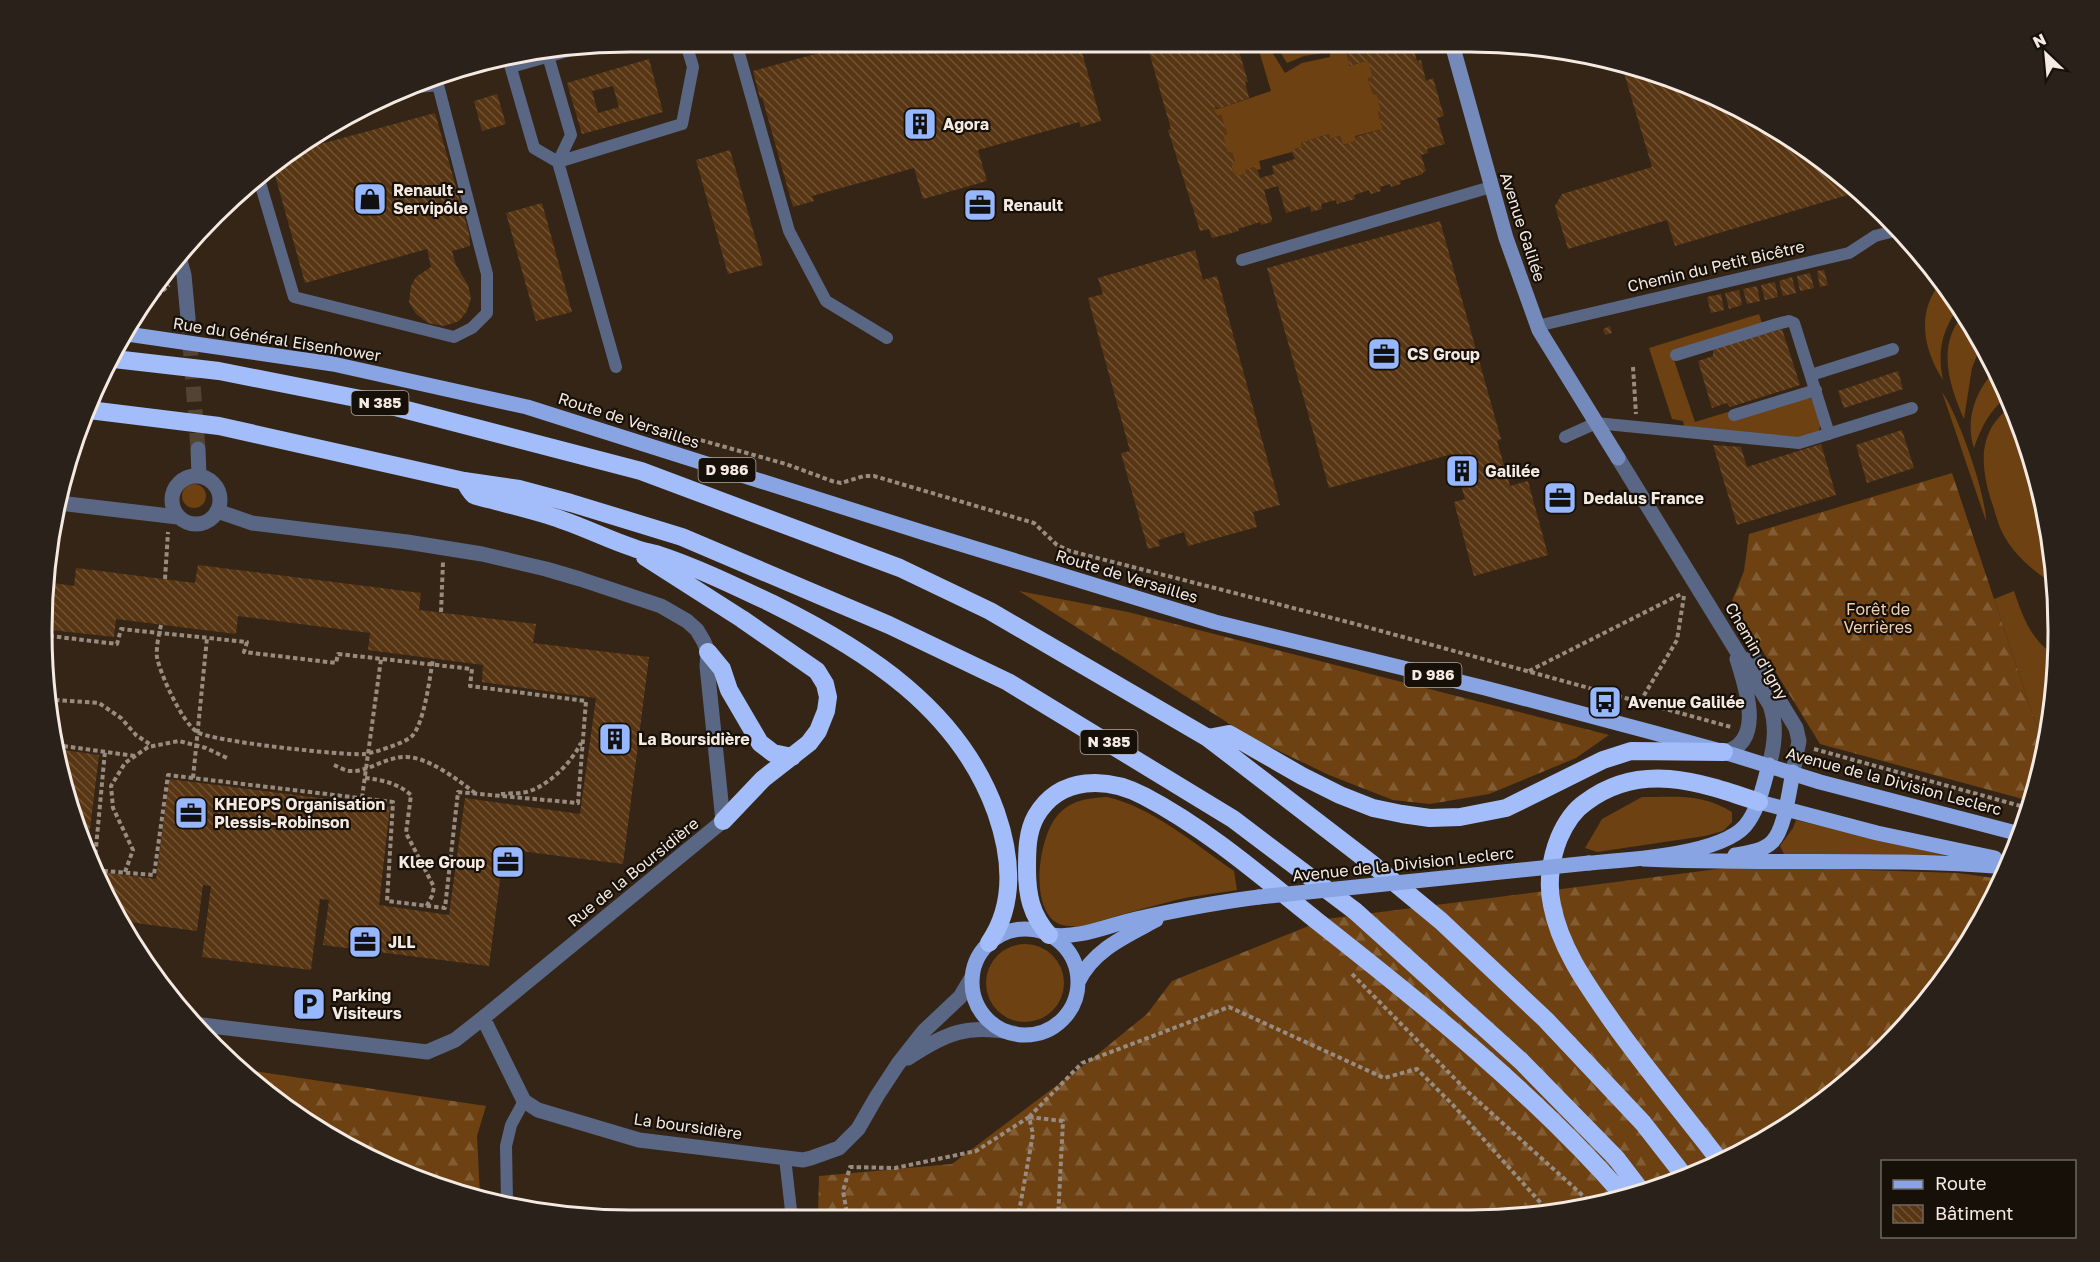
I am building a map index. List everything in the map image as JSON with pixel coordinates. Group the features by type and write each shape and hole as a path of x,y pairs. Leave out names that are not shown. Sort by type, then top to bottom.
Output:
{"highway":[{"name":"N 385","path":"120,360 219,371 376,402 641,471 900,568 990,611 1208,738 1372,864 1442,921 1546,1020 1643,1123 1678,1170"},
{"name":"N 385","path":"97,411 219,426 464,481 502,486 571,503 682,537 889,625 1008,682 1233,819 1355,911 1521,1061 1616,1158 1636,1185"},
{"path":"464,481 473,494 561,520 705,573 834,635 920,698 958,742 986,790 1002,829 1006,849 1007,888 1002,921 988,943"},
{"path":"634,548 659,567 742,619 817,671 825,684 828,697 826,711 818,731 809,743 763,779 723,821"},
{"path":"708,652 722,669 729,690 760,743 773,753 792,757"},
{"path":"1208,738 1229,734 1340,795 1373,808 1430,818 1460,817 1506,808 1603,760 1631,751 1724,752"},
{"path":"1715,1154 1633,1051 1575,966 1551,903 1551,871 1556,848 1571,817 1582,804 1622,782 1642,778 1681,780 1725,790 1759,802"},
{"path":"1049,935 1035,917 1028,895 1027,848 1036,816 1046,804 1074,786 1089,782 1102,782 1132,790 1186,821 1401,987 1495,1067 1619,1190"}],"main road":[{"name":"Avenue Galilée","path":"1454,52 1506,238 1538,326 1618,458"},
{"name":"Rue du Général Eisenhower","path":"134,335 333,364 527,407"},
{"name":"Route de Versailles","path":"527,407 1215,622 1485,688 1724,752"},
{"name":"Avenue de la Division Leclerc","path":"1724,752 1820,782 2011,832"},
{"path":"1643,859 1710,846 1744,827 1759,802 1769,765"},
{"path":"1700,862 1752,852 1772,842 1785,809 1793,772"},
{"path":"1759,802 1877,833 2000,860"},
{"name":"Avenue de la Division Leclerc","path":"1049,935 1072,936 1136,919 1214,903 1259,897 1643,859"},
{"path":"1643,859 1700,862 1924,861 1997,866"},
{"name":"Avenue de la Division Leclerc","path":"1078,982 1092,960 1106,949 1167,914"},
{"path":"1016,930 1032,930 1049,935 1062,944 1076,967 1078,982 1072,1008 1065,1018 1041,1032 1028,1035 1014,1033 997,1026 980,1010 973,990 972,977 980,954 988,943 1001,934 1016,930"}],"street":[{"path":"182,267 188,318"},
{"path":"198,449 199,476"},
{"name":"Avenue Galilée","path":"1618,458 1683,562"},
{"path":"67,504 174,516 192,524 208,520 217,511 218,490 209,480 199,476 186,478 175,488 172,504 174,516"},
{"name":"Rue de la Boursidière","path":"209,1026 427,1052 455,1040 723,821 707,666 708,652 692,625 681,617 661,606 546,568 444,547 252,523 217,511"},
{"name":"Chemin d'Igny","path":"1683,562 1695,591 1722,626 1763,691 1773,714 1774,738 1769,765"},
{"path":"1695,591 1748,649 1793,721 1799,741 1793,772"},
{"path":"1722,626 1740,668 1746,692 1749,724 1744,741 1738,747 1724,752"},
{"name":"La boursidière","path":"524,1101 538,1110 639,1140 803,1160 811,1158 839,1148 858,1129 881,1088 898,1064 924,1031 960,998 972,977"},
{"path":"483,1018 524,1101"},
{"name":"La boursidière","path":"898,1064 932,1042 950,1034 988,1028 1014,1033"}],"lane":[{"path":"510,66 534,148 558,162 682,124 693,66 689,52"},
{"path":"739,52 789,231 826,301 887,338"},
{"path":"549,58 571,135 558,162 616,367"},
{"path":"261,187 294,297 454,337 472,328 487,313 487,274 438,86"},
{"path":"1242,260 1491,187"},
{"name":"Chemin du Petit Bicêtre","path":"1538,326 1849,252 1875,236 1888,233"},
{"path":"1676,354 1789,321 1794,323 1829,434"},
{"path":"1811,375 1893,349"},
{"path":"1734,415 1816,390"},
{"path":"1565,437 1596,423 1798,443 1912,408"},
{"path":"507,1196 506,1146 511,1125 524,1101"},
{"path":"785,1158 791,1210"}],"path":[{"path":"165,288 169,285"},
{"path":"1633,367 1635,403"},
{"path":"642,424 786,464 832,481 841,483 864,476 874,476 1034,523 1057,545 1070,551 1341,620 1727,726"},
{"path":"165,579 174,516"},
{"path":"441,612 444,547"},
{"path":"1529,671 1695,591"},
{"path":"1640,702 1677,640 1695,591"},
{"path":"161,625 157,656 165,682 184,716 197,732 225,740 340,753 368,753 411,737 420,723 433,659"},
{"path":"52,636 117,644 122,629 248,642 244,652 336,663 338,654 472,669 470,686 586,701 578,803 458,792 445,908 387,901 393,802 168,775 154,874 105,870"},
{"path":"193,778 207,638"},
{"path":"362,798 381,659"},
{"path":"56,700 99,703 121,718 135,735 151,746"},
{"path":"491,795 529,791 555,776 577,751 583,739"},
{"path":"125,872 134,850 113,808 111,786 125,763 151,746 179,741 206,748 226,759"},
{"path":"65,747 135,756"},
{"path":"1816,750 2020,806"},
{"path":"96,849 105,751"},
{"path":"334,765 350,772 406,756 424,761 458,780 475,794"},
{"path":"365,778 384,780 401,786 411,795 406,833 434,887 426,906"},
{"path":"1351,973 1467,1091 1585,1197"},
{"path":"846,1210 843,1191 850,1167 895,1168 976,1151 1029,1117 1082,1063 1229,1007 1384,1078 1417,1069 1453,1105 1543,1205"},
{"path":"1019,1210 1033,1134 1029,1117"},
{"path":"1029,1117 1063,1121 1058,1210"}],"green space":[{"path":"1259,52 1272,52 1285,73 1302,63 1330,57 1330,52 1346,52 1350,66 1368,60 1373,77 1368,79 1373,95 1377,94 1381,111 1378,112 1383,129 1355,136 1356,141 1343,145 1340,136 1330,139 1329,134 1301,143 1302,147 1292,152 1259,161 1261,169 1257,170 1256,167 1246,170 1246,173 1239,176 1233,172 1231,164 1235,162 1232,152 1227,153 1223,135 1227,134 1221,115 1217,116 1213,108 1218,109 1271,91"},
{"path":"1280,52 1323,52 1304,56 1287,63"},
{"path":"1936,290 1954,316 1945,332 1941,350 1943,380 1931,356 1925,331 1925,318"},
{"path":"1759,314 1762,323 1674,360 1695,422 1731,411 1811,398 1819,414 1819,431 1799,438 1684,426 1683,421 1672,419 1649,348"},
{"path":"1958,322 1977,355 1972,368 1964,419 1954,393 1948,365 1950,339"},
{"path":"1988,379 2000,403 1987,419 1974,448 1971,438 1971,417 1977,397"},
{"path":"1942,392 1956,418 1970,455 1985,509 1986,521"},
{"path":"2004,413 2028,481 2043,555 2045,578 2027,564 2010,545 2004,536 1989,495 1984,453 1986,440"},
{"name":"Forêt de Verrières","path":"1952,473 2039,730 2023,799 1820,744 1732,601 1744,571 1749,534"},
{"path":"194,484 203,487 206,496 203,505 194,508 185,505 182,496 185,487"},
{"path":"1019,591 1128,612 1609,735 1576,758 1489,794 1430,804 1393,800 1329,775 1252,738"},
{"path":"2014,591 2029,628 2047,650 2043,707 2039,730 2032,713 1994,599"},
{"path":"1107,797 1141,809 1157,818 1234,871 1237,890 1174,901 1084,926 1059,924 1049,916 1043,904 1040,889 1045,840 1057,816 1068,806 1086,799"},
{"path":"1642,797 1688,797 1710,802 1732,812 1732,822 1723,831 1705,836 1597,852 1585,848 1602,819"},
{"path":"1796,820 1874,839 1957,855 1784,854 1780,846"},
{"path":"1741,866 1958,873 1992,878 1970,920 1928,983 1878,1040 1850,1066 1790,1112 1725,1150 1655,1179 1619,1190 1545,1205 1469,1210 818,1210 819,1176 952,1164 1088,1062 1147,1014 1172,981 1326,919"},
{"path":"1025,944 1040,947 1052,956 1061,968 1064,983 1061,998 1052,1010 1040,1019 1025,1022 1010,1019 998,1010 989,998 986,983 989,968 998,956 1010,947"},
{"path":"256,1071 486,1106 477,1136 480,1190 445,1179 375,1150 310,1112"}],"building":[{"name":"Agora","path":"823,52 1082,52 1101,121 1081,127 1079,122 978,150 987,181 941,194 923,199 914,168 812,196 814,201 793,207 753,71"},
{"path":"1149,52 1239,52 1248,82 1245,82 1249,98 1218,109 1213,108 1217,116 1221,115 1227,134 1223,135 1228,153 1232,152 1235,162 1231,164 1233,172 1239,176 1246,173 1245,170 1256,166 1260,178 1274,174 1272,166 1295,159 1291,150 1302,147 1301,143 1329,134 1330,139 1340,136 1343,145 1356,141 1355,137 1383,129 1378,112 1381,111 1377,94 1373,95 1368,78 1373,77 1368,60 1350,66 1346,52 1414,52 1417,61 1421,60 1426,81 1433,78 1444,116 1437,118 1445,144 1427,149 1428,153 1421,155 1426,171 1423,174 1400,181 1401,184 1380,187 1381,191 1371,194 1369,190 1354,195 1355,199 1337,204 1336,200 1321,204 1322,209 1311,212 1310,206 1286,213 1278,186 1264,190 1271,222 1261,225 1260,222 1238,229 1239,231 1212,238 1209,229 1200,231 1168,130 1171,129"},
{"path":"649,59 663,112 582,134 567,83","holes":["613,86 619,107 598,113 592,91"]},
{"path":"1624,74 1655,83 1725,112 1790,150 1849,195 1675,246 1667,220 1568,249 1555,206 1562,194 1652,167"},
{"path":"497,94 506,124 482,131 474,101"},
{"name":"Renault - Servipôle","path":"435,113 469,233 470,246 452,251 456,265 468,285 471,298 467,311 459,321 444,326 428,323 416,314 409,302 411,286 416,277 431,267 427,249 305,283 275,175 319,144"},
{"path":"730,150 763,265 728,274 696,160"},
{"path":"542,203 572,312 536,321 506,213"},
{"name":"CS Group","path":"1440,221 1501,439 1497,441 1510,486 1528,481 1548,555 1474,576 1454,502 1465,499 1452,454 1329,488 1267,268"},
{"path":"1195,250 1203,280 1217,276 1280,505 1253,512 1257,527 1188,546 1184,532 1158,540 1160,546 1148,549 1121,453 1130,451 1088,298 1103,294 1098,278"},
{"path":"1824,270 1828,285 1820,287 1817,271"},
{"path":"1810,273 1814,288 1800,291 1797,276"},
{"path":"1792,277 1796,293 1783,296 1779,281"},
{"path":"1775,282 1778,297 1765,300 1761,285"},
{"path":"1757,286 1760,301 1747,304 1743,289"},
{"path":"1739,290 1742,305 1729,309 1725,293"},
{"path":"1721,294 1724,310 1711,313 1707,297"},
{"path":"1610,326 1612,333 1605,335 1603,329"},
{"path":"1782,329 1800,385 1730,407 1727,403 1712,408 1698,361 1713,356 1713,349"},
{"path":"1898,371 1903,389 1844,408 1838,391"},
{"path":"1902,430 1914,468 1867,483 1856,445"},
{"path":"1821,444 1836,495 1737,525 1713,445 1741,447 1747,467"},
{"name":"La Boursidière","path":"198,565 421,593 419,610 536,624 533,643 649,657 623,864 504,849 489,966 323,945 329,900 320,899 311,970 202,957 211,886 203,885 197,931 131,922 106,873 156,879 169,779 390,807 379,905 449,915 465,798 580,814 596,698 482,682 483,665 368,650 370,633 238,616 236,634 116,619 114,637 52,630 55,583 74,586 76,568 195,583"},
{"path":"65,750 99,755 90,833 72,781"}],"tunnel":[{"path":"188,318 198,449"}],"place":[{"name":"Agora","path":"920,124"},
{"name":"Renault - Servipôle","path":"370,199"},
{"name":"Renault","path":"980,205"},
{"name":"CS Group","path":"1384,354"},
{"name":"Galilée","path":"1462,471"},
{"name":"Dedalus France","path":"1560,498"},
{"name":"Avenue Galilée","path":"1605,702"},
{"name":"La Boursidière","path":"615,739"},
{"name":"KHEOPS Organisation Plessis-Robinson","path":"191,813"},
{"name":"Klee Group","path":"508,862"},
{"name":"JLL","path":"365,942"},
{"name":"Parking Visiteurs","path":"309,1004"}]}
